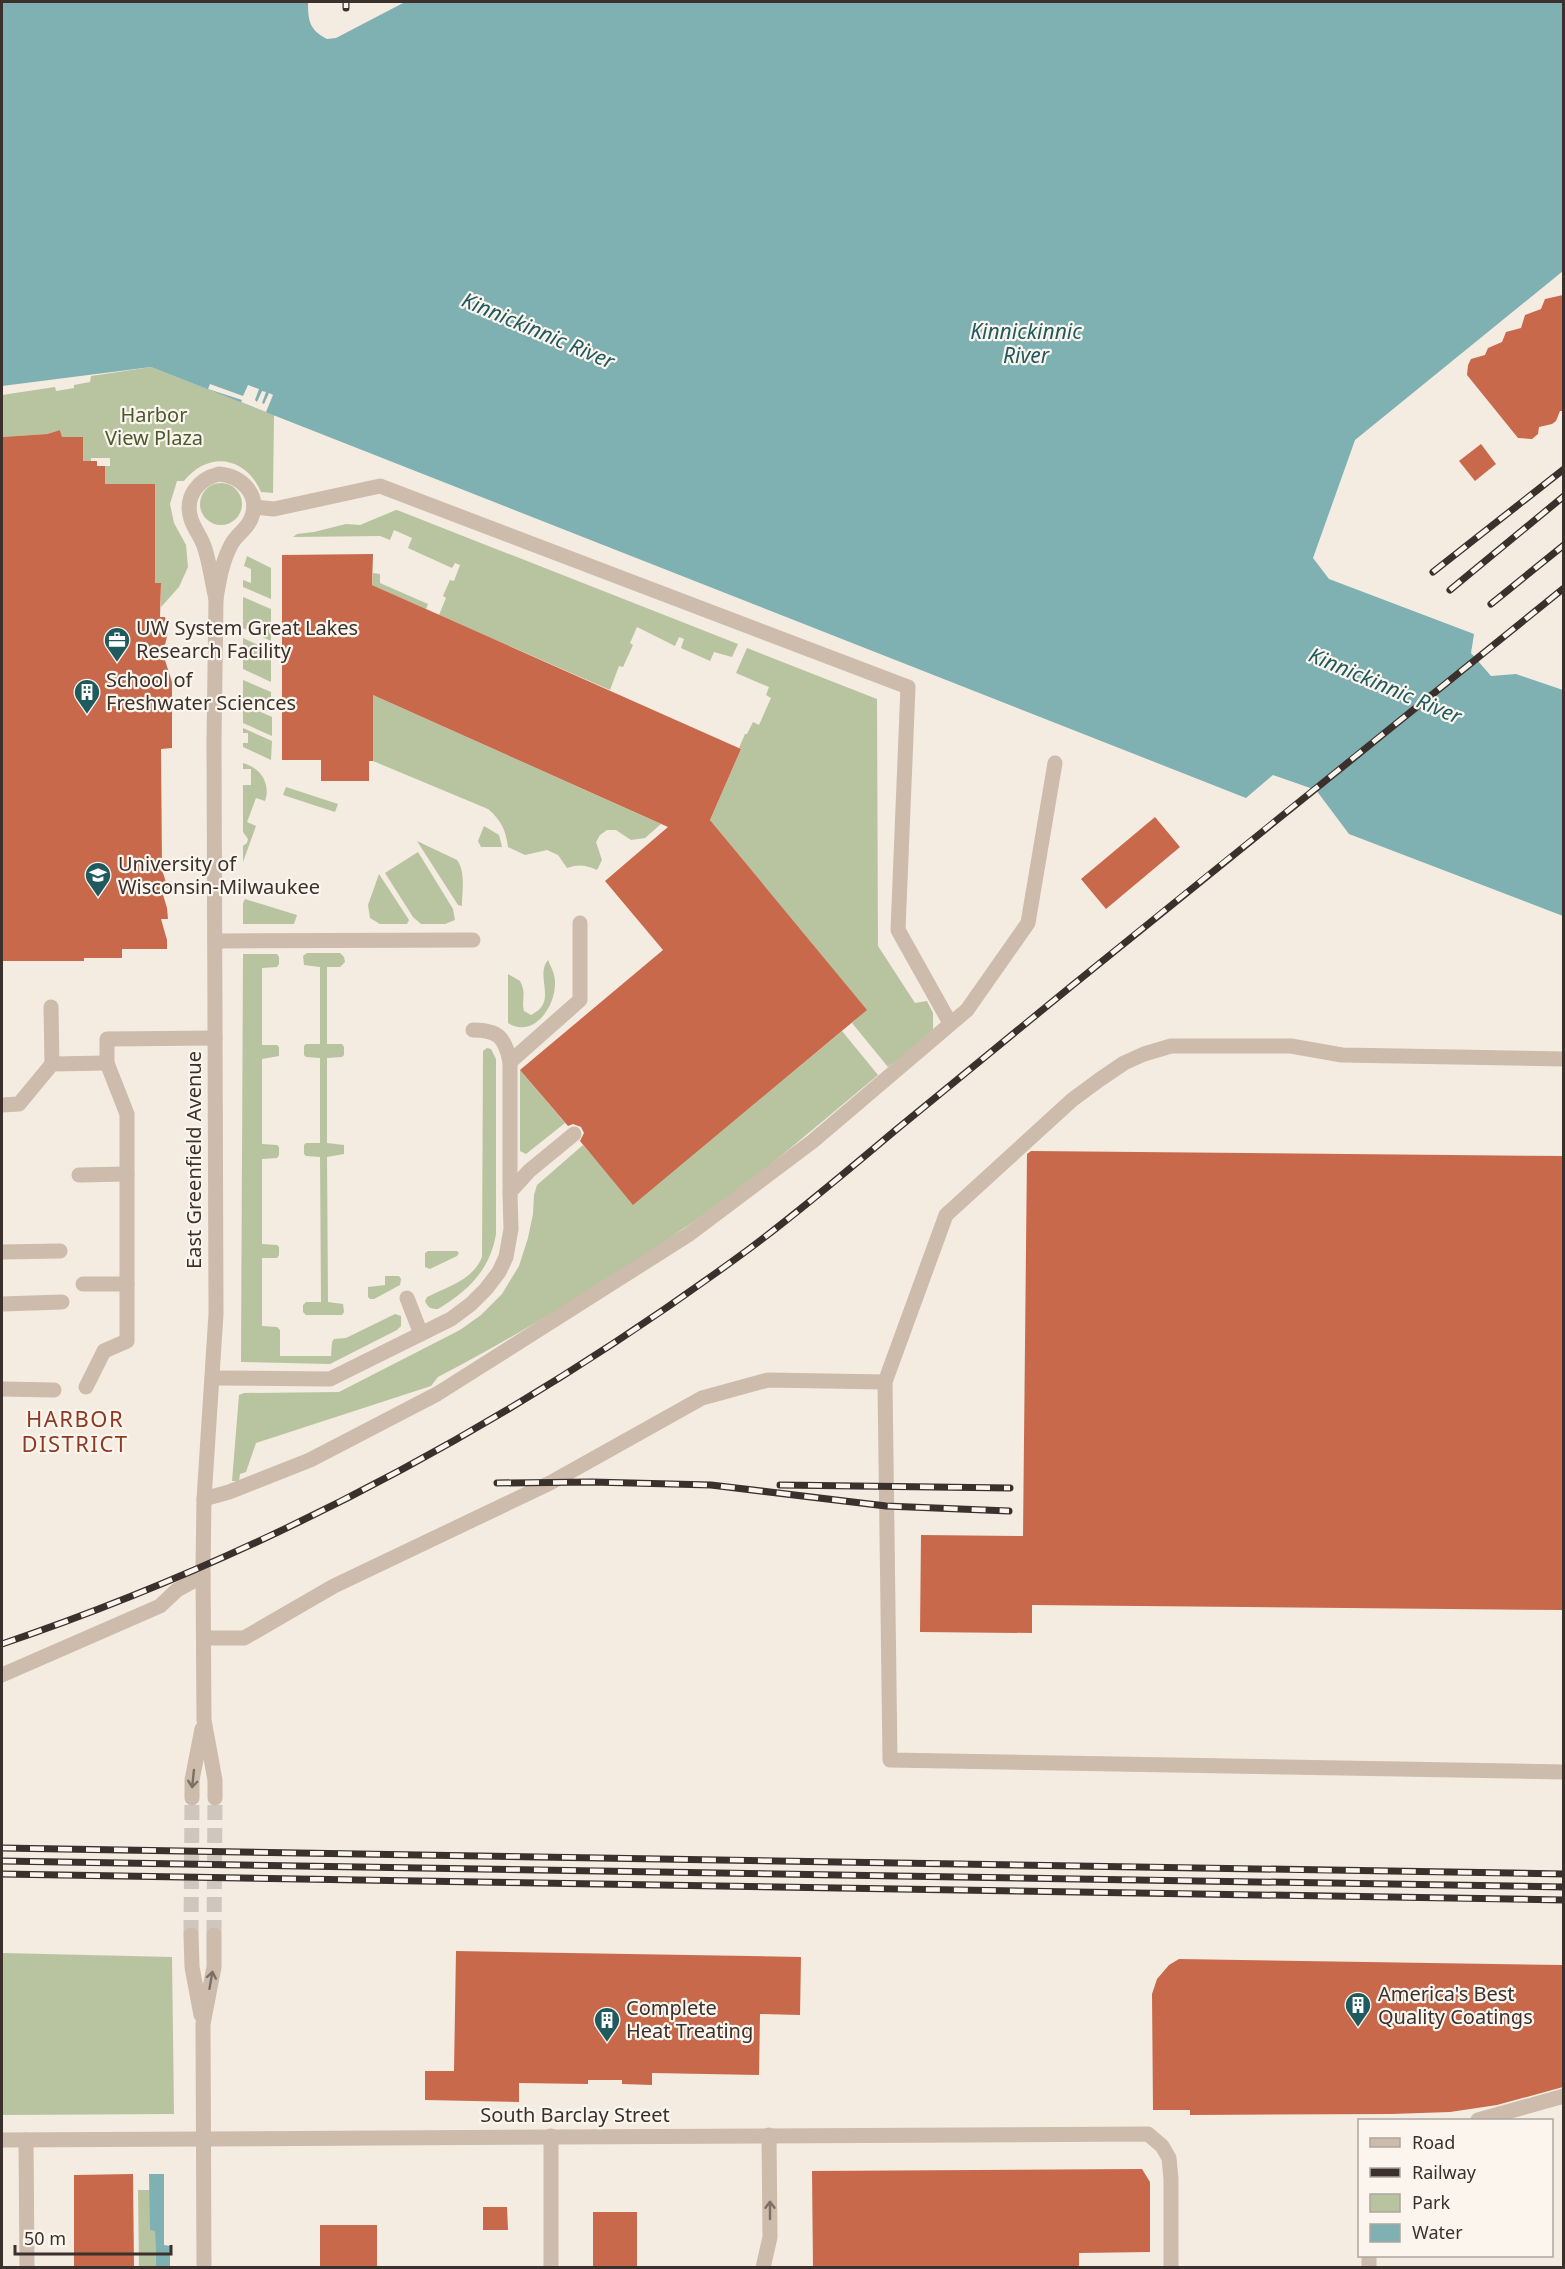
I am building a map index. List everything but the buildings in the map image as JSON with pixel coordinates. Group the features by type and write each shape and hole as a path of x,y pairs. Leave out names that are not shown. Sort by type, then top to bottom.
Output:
{"street":[{"name":"East Greenfield Avenue","path":"215,1798 215,1780 204,1720 203,1576 204,1499 216,1314 216,599 225,558 237,535 246,528 252,518 254,507 247,486 229,475 209,476 194,490 190,500 191,520 205,550 216,599"},
{"path":"254,507 274,509 380,486 908,687 898,930 950,1023"},
{"path":"204,1499 229,1492 310,1460 437,1394 550,1324 708,1220 813,1141 967,1010 1028,923 1055,763"},
{"path":"510,1062 580,1000 580,923"},
{"path":"215,941 473,940"},
{"path":"2,1105 19,1104 52,1064 51,1006"},
{"path":"213,1378 330,1379 451,1319 471,1304 499,1272 506,1257 511,1229 510,1062 507,1046 499,1036 487,1030 473,1030"},
{"path":"86,1387 104,1352 127,1341 127,1114 106,1064 106,1039 215,1038"},
{"path":"1563,1059 1342,1055 1291,1046 1171,1046 1124,1063 1072,1100 946,1215 885,1382 890,1760 1563,1772"},
{"path":"52,1064 106,1064"},
{"path":"510,1192 529,1171 574,1134"},
{"path":"79,1174 127,1174"},
{"path":"2,1252 60,1251"},
{"path":"83,1284 127,1284"},
{"path":"406,1298 422,1334"},
{"path":"2,1304 62,1302"},
{"path":"204,1638 244,1638 334,1586 550,1483 702,1398 768,1380 885,1382"},
{"path":"2,1389 54,1390"},
{"path":"2,1675 160,1606 177,1590 203,1576"},
{"name":"East Greenfield Avenue","path":"192,1798 192,1779 204,1720"},
{"path":"191,1935 192,1967 203,2024"},
{"path":"204,2268 203,2024 214,1967 214,1935"},
{"path":"1485,2119 1563,2096"},
{"name":"South Barclay Street","path":"2,2140 1148,2134 1162,2146 1169,2158 1171,2268"},
{"path":"763,2268 770,2237 769,2135"},
{"path":"551,2136 551,2268"},
{"path":"26,2140 27,2268"}],"green space":[{"name":"Harbor View Plaza","path":"151,367 274,415 273,493 261,492 246,471 226,462 204,465 184,481 177,481 170,504 174,523 186,545 188,567 179,587 161,607 161,583 155,583 155,484 105,484 105,466 110,466 110,458 91,458 91,461 83,466 83,437 62,437 60,430 47,434 2,437 2,395 55,387 56,391 74,388 74,385 90,382 91,376"},
{"path":"221,483 229,484 236,489 241,496 241,512 236,519 229,524 221,525 213,524 206,519 201,512 200,504 201,496 206,489 213,484"},
{"path":"396,510 738,644 732,657 714,652 710,661 681,648 684,639 679,637 675,646 637,627 630,643 633,645 623,667 619,666 610,690 439,615 446,598 443,596 450,580 454,581 460,565 455,563 452,568 408,548 412,538 394,530 390,540 380,536 293,537 297,534 346,524 360,525"},
{"path":"247,556 271,568 271,599 243,587 243,580 251,583 251,569 244,566"},
{"path":"373,573 380,574 380,583 428,604 426,609 372,585"},
{"path":"243,597 271,609 271,641 243,628"},
{"path":"243,638 271,651 271,682 243,669"},
{"path":"747,648 877,699 878,946 915,1003 927,1001 933,1013 933,1030 888,1067 852,1023 866,1010 710,820 741,749 739,748 745,734 753,722 759,725 771,698 766,695 769,687 736,673"},
{"path":"243,680 271,692 271,711 243,698"},
{"path":"373,695 661,824 645,838 631,840 616,830 607,830 600,835 596,842 602,860 597,870 582,866 567,868 558,855 547,850 525,855 508,847 502,826 488,809 373,761"},
{"path":"243,704 272,717 272,736 243,723"},
{"path":"243,728 272,741 271,760 243,747 243,743 248,743 248,733 243,733"},
{"path":"243,763 255,769 263,778 267,795 265,801 256,798 247,822 256,826 243,862 243,846 248,839 243,832 243,785 251,785 251,769 243,769"},
{"path":"286,787 338,804 335,812 283,795"},
{"path":"484,826 499,835 502,847 481,847 478,841"},
{"path":"417,841 457,860 463,876 462,906 458,905"},
{"path":"418,852 453,909 455,920 445,924 421,924 413,917 385,873"},
{"path":"379,874 409,920 407,924 380,924 370,918 368,905"},
{"path":"245,899 297,915 294,924 243,924"},
{"path":"307,953 340,953 345,962 340,967 327,967 327,1044 342,1044 344,1047 342,1057 327,1058 327,1143 344,1145 344,1154 327,1157 328,1302 343,1304 342,1315 306,1315 303,1312 303,1305 306,1302 321,1302 320,1157 304,1154 306,1143 320,1143 320,1058 306,1057 304,1046 320,1044 320,967 304,965 303,956"},
{"path":"243,954 277,954 279,957 277,967 262,968 262,1045 277,1045 279,1056 262,1059 262,1144 277,1145 279,1155 277,1158 262,1159 262,1244 277,1245 279,1255 277,1258 262,1258 262,1326 277,1327 280,1330 280,1356 331,1356 334,1339 346,1338 395,1314 401,1316 401,1326 397,1330 330,1364 241,1362"},
{"path":"548,960 555,982 552,1001 547,1010 534,1024 526,1027 517,1027 508,1023 508,974 520,981 523,989 524,1011 531,1015 544,1003 543,974"},
{"path":"842,1031 878,1075 724,1200 645,1255 563,1307 438,1377 431,1386 256,1443 246,1472 240,1474 239,1481 232,1481 239,1395 244,1393 339,1392 460,1330 481,1315 502,1294 519,1266 528,1238 537,1185 583,1145 633,1204"},
{"path":"487,1048 491,1049 496,1059 496,1234 489,1258 476,1278 459,1295 438,1309 433,1309 425,1301 427,1297 466,1277 478,1265 482,1257 483,1051"},
{"path":"520,1070 565,1123 526,1154 520,1151"},
{"path":"428,1251 457,1251 459,1253 430,1269 425,1267 425,1253"},
{"path":"385,1276 399,1276 400,1285 370,1299 368,1287 385,1285"},
{"path":"2,1953 172,1957 174,2114 2,2115"},
{"path":"138,2190 150,2190 150,2230 155,2230 156,2267 139,2267"}],"water":[{"name":"Kinnickinnic River","path":"2,2 308,2 308,14 313,28 327,39 336,38 405,2 1563,2 1563,271 1355,440 1313,558 1329,579 1474,634 1471,653 1491,676 1516,674 1563,690 1563,916 1349,834 1316,790 1273,775 1246,798 151,367 2,386"},
{"path":"149,2174 164,2174 164,2245 170,2246 170,2267 156,2267 155,2231 150,2230"}],"pier":[{"path":"210,384 243,396 248,385 259,389 255,400 257,402 262,391 266,392 262,403 264,404 269,393 273,395 266,412 241,402 242,400 208,389"}],"tunnel":[{"path":"191,1935 192,1798"},
{"path":"214,1935 215,1798"}],"railway":[{"path":"346,2 346,8"},
{"path":"1433,572 1564,469"},
{"path":"1450,590 1564,496"},
{"path":"1491,604 1564,545"},
{"path":"2,1644 102,1608 200,1568 391,1475 483,1424 574,1369 662,1310 749,1249 805,1205 1135,934 1564,588"},
{"path":"497,1483 592,1482 711,1485 886,1506 1009,1511"},
{"path":"780,1485 1010,1488"},
{"path":"2,1848 1564,1874"},
{"path":"2,1861 1564,1887"},
{"path":"2,1874 1564,1900"}],"place":[{"name":"UW System Great Lakes Research Facility","path":"117,663"},
{"name":"School of Freshwater Sciences","path":"87,715"},
{"name":"University of Wisconsin-Milwaukee","path":"98,898"},
{"name":"America's Best Quality Coatings","path":"1358,2028"},
{"name":"Complete Heat Treating","path":"607,2043"}],"district":[{"name":"HARBOR DISTRICT","path":"75,1432"}]}
